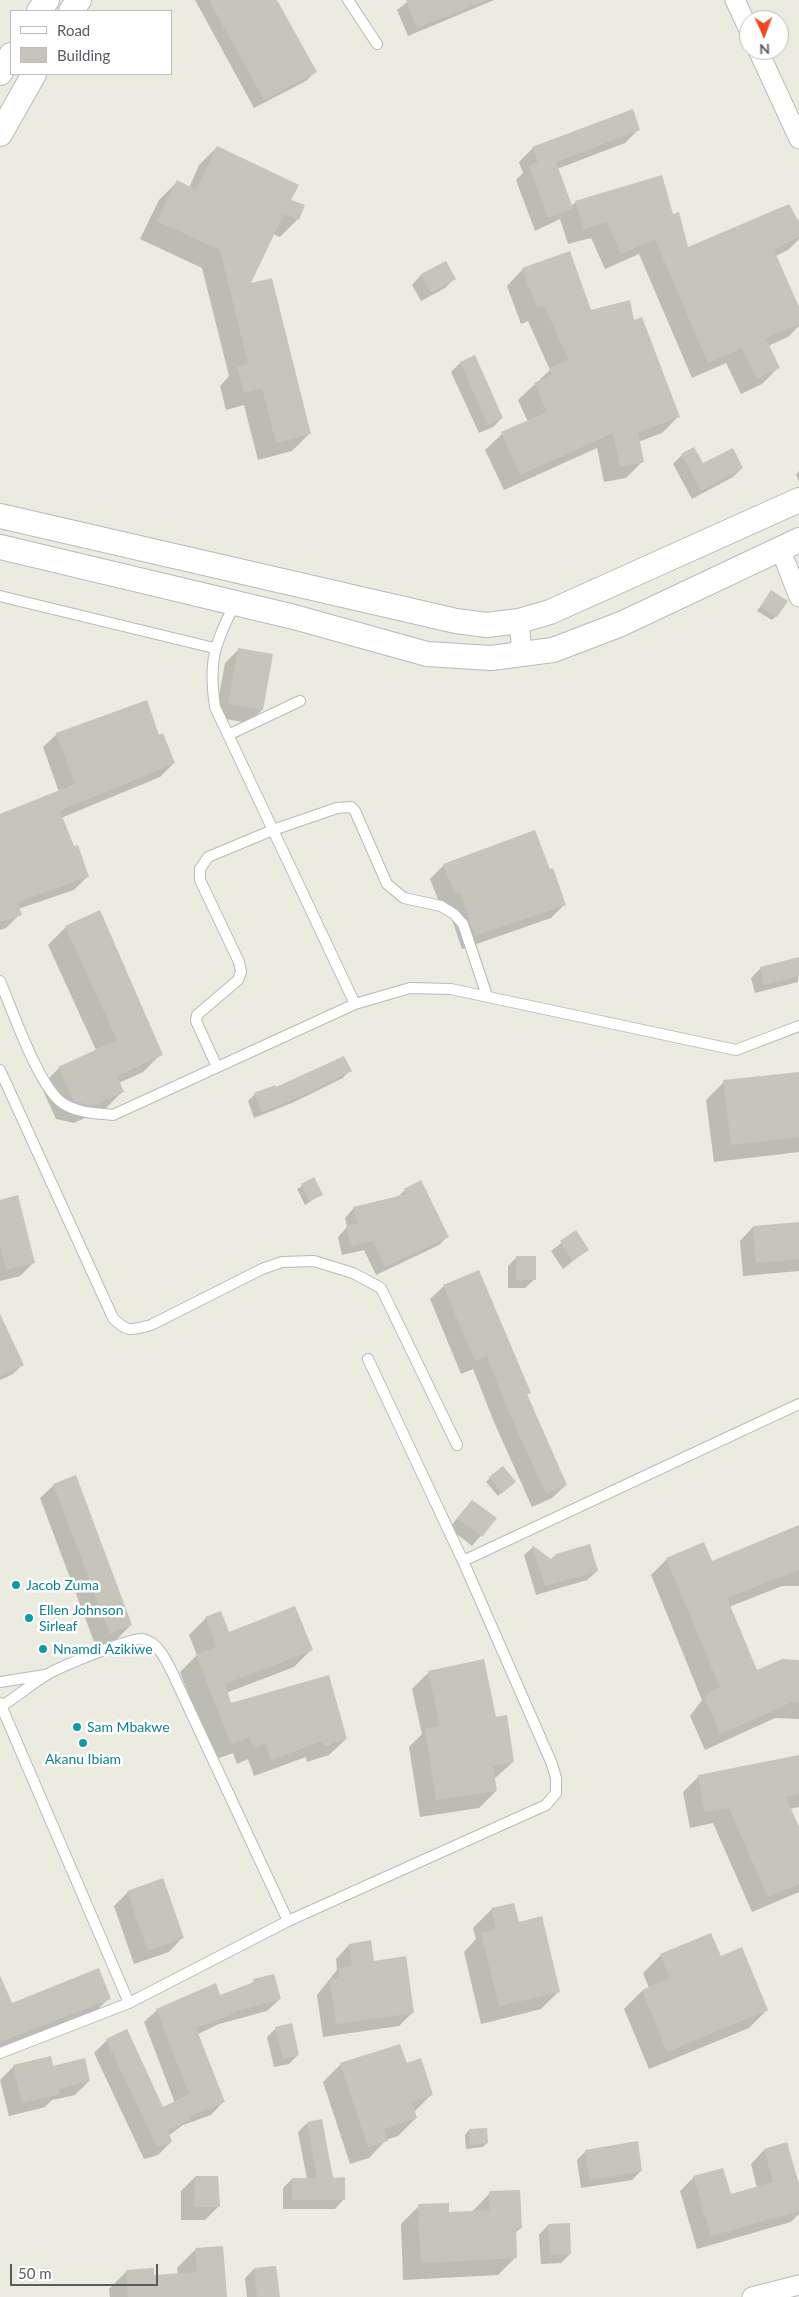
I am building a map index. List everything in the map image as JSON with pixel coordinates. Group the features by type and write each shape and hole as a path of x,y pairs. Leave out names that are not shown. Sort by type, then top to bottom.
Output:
{"street":[{"path":"0,73 10,57"},
{"path":"763,60 799,139"},
{"path":"0,134 33,75"},
{"path":"0,516 456,621 487,626 519,621 550,612 799,500"},
{"path":"0,547 235,603 427,654 492,658 553,650 621,624 790,544 799,597"},
{"path":"519,621 522,654"},
{"path":"752,2297 799,2285"}],"lane":[{"path":"348,0 376,44"},
{"path":"0,596 214,648"},
{"path":"235,603 214,648 212,687 215,707 355,1004"},
{"path":"228,735 300,701"},
{"path":"217,1067 196,1021 197,1015 238,980 241,972 239,962 200,880 200,869 208,857 273,830 336,808 351,807 355,811 387,884 404,898 441,906 454,914 463,924 487,996"},
{"path":"0,982 46,1086 62,1104 81,1111 112,1115 355,1004 410,988 451,989 736,1050 799,1026"},
{"path":"0,1070 113,1318 123,1328 132,1330 151,1325 262,1268 282,1262 314,1262 353,1273 381,1288 456,1445"},
{"path":"0,2053 130,2003 288,1921 546,1805 556,1793 556,1778 552,1764 463,1561 368,1359"},
{"path":"463,1561 799,1404"},
{"path":"130,2003 1,1705 48,1674 141,1638 153,1644 163,1654 288,1921"},
{"path":"0,1682 48,1674"}],"building":[{"path":"209,0 277,0 317,72 264,100"},
{"path":"406,0 485,0 485,1 417,28"},
{"path":"633,109 640,130 556,162 573,208 548,218 529,166 538,162 532,147"},
{"path":"217,146 299,185 291,200 305,205 299,220 284,214 251,283 272,278 311,434 276,443 262,388 244,393 237,367 248,364 220,250 157,221 177,180 196,190"},
{"path":"662,175 673,214 679,212 688,247 789,204 799,222 799,237 774,250 799,307 799,324 766,338 780,368 757,379 742,348 708,363 655,239 621,254 607,222 584,229 575,201"},
{"path":"570,251 591,310 630,300 634,320 642,317 680,417 638,432 644,462 620,467 613,433 520,475 501,432 547,412 534,383 552,375 549,368 569,360 544,306 537,308 522,268"},
{"path":"446,261 456,279 431,293 421,274"},
{"path":"475,355 503,418 488,425 460,362"},
{"path":"694,447 703,463 733,448 743,468 701,491 681,454"},
{"path":"771,590 788,601 777,617 760,607"},
{"path":"238,648 273,654 263,710 228,704"},
{"path":"147,700 159,735 163,733 175,763 60,811 74,846 78,845 89,877 17,902 22,915 0,922 0,814 75,784 56,733"},
{"path":"535,830 550,869 553,868 566,905 475,936 460,892 455,894 443,864"},
{"path":"100,910 163,1055 117,1076 124,1092 93,1106 74,1101 58,1067 117,1040 65,926"},
{"path":"799,957 799,976 764,985 760,967"},
{"path":"344,1056 352,1071 301,1096 262,1112 254,1093 275,1085 276,1087"},
{"path":"799,1072 799,1137 731,1145 723,1080"},
{"path":"314,1177 323,1195 309,1201 301,1184"},
{"path":"421,1180 449,1237 385,1267 373,1241 351,1246 346,1226 358,1224 353,1207 407,1194 404,1189"},
{"path":"18,1195 35,1263 6,1270 0,1244 0,1200"},
{"path":"799,1222 799,1259 756,1263 753,1226"},
{"path":"576,1230 589,1250 572,1261 560,1241"},
{"path":"516,1256 536,1256 536,1280 516,1280"},
{"path":"479,1270 531,1393 527,1394 567,1485 546,1494 507,1408 487,1356 475,1361 443,1285"},
{"path":"0,1314 24,1365 0,1376"},
{"path":"503,1466 516,1482 502,1493 489,1477"},
{"path":"76,1475 132,1625 110,1634 53,1484"},
{"path":"472,1500 497,1518 482,1537 457,1518"},
{"path":"799,1525 799,1570 727,1598 757,1670 782,1659 799,1660 799,1703 792,1702 721,1734 705,1699 710,1691 720,1687 666,1558 704,1542 712,1561"},
{"path":"590,1544 598,1571 545,1586 532,1545 551,1559 556,1554"},
{"path":"295,1606 313,1650 225,1684 231,1703 329,1675 347,1739 324,1746 322,1741 271,1760 265,1743 254,1748 250,1737 231,1744 196,1654 217,1647 205,1617 221,1611 229,1632"},
{"path":"484,1659 496,1717 507,1715 514,1762 493,1766 497,1791 436,1800 425,1729 440,1726 428,1671"},
{"path":"799,1755 799,1794 786,1797 799,1827 799,1884 768,1897 729,1808 705,1812 698,1775"},
{"path":"163,1878 184,1938 148,1951 127,1891"},
{"path":"514,1903 519,1922 542,1916 560,1992 499,2006 481,1933 496,1929 491,1908"},
{"path":"711,1933 721,1956 742,1947 768,2010 667,2052 642,1990 670,1978 660,1954"},
{"path":"371,1940 374,1961 406,1956 414,2013 336,2024 330,1980 339,1978 338,1968 352,1966 349,1944"},
{"path":"99,1968 111,1999 0,2042 0,1975 12,2003"},
{"path":"274,1974 281,1999 229,2013 230,2015 196,2028 225,2102 190,2116 191,2119 168,2130 172,2142 157,2147 106,2039 127,2029 163,2107 189,2094 156,2009 216,1983 220,1995 254,1982 253,1979"},
{"path":"292,2023 299,2055 283,2059 275,2027"},
{"path":"400,2044 407,2063 421,2058 433,2095 412,2102 417,2118 384,2129 388,2141 368,2147 340,2063"},
{"path":"51,2056 53,2066 85,2058 90,2081 59,2089 60,2094 22,2103 13,2065"},
{"path":"322,2119 333,2178 345,2177 345,2200 292,2200 292,2178 317,2178 307,2122"},
{"path":"487,2128 488,2143 470,2145 469,2129"},
{"path":"638,2141 642,2171 590,2180 585,2150"},
{"path":"787,2142 799,2184 799,2211 711,2236 693,2176 723,2168 731,2194 773,2182 764,2149"},
{"path":"195,2176 218,2176 220,2207 194,2207"},
{"path":"520,2190 522,2228 516,2228 517,2258 421,2263 418,2204 449,2203 449,2212 490,2210 489,2191"},
{"path":"570,2223 571,2254 550,2255 548,2224"},
{"path":"223,2246 227,2297 128,2297 126,2270 154,2268 154,2275 197,2272 195,2248"},
{"path":"276,2266 280,2297 257,2297 254,2268"}],"place":[{"name":"Jacob Zuma","path":"16,1585"},
{"name":"Ellen Johnson Sirleaf","path":"29,1618"},
{"name":"Nnamdi Azikiwe","path":"43,1649"},
{"name":"Sam Mbakwe","path":"77,1727"},
{"name":"Akanu Ibiam","path":"83,1743"}]}
